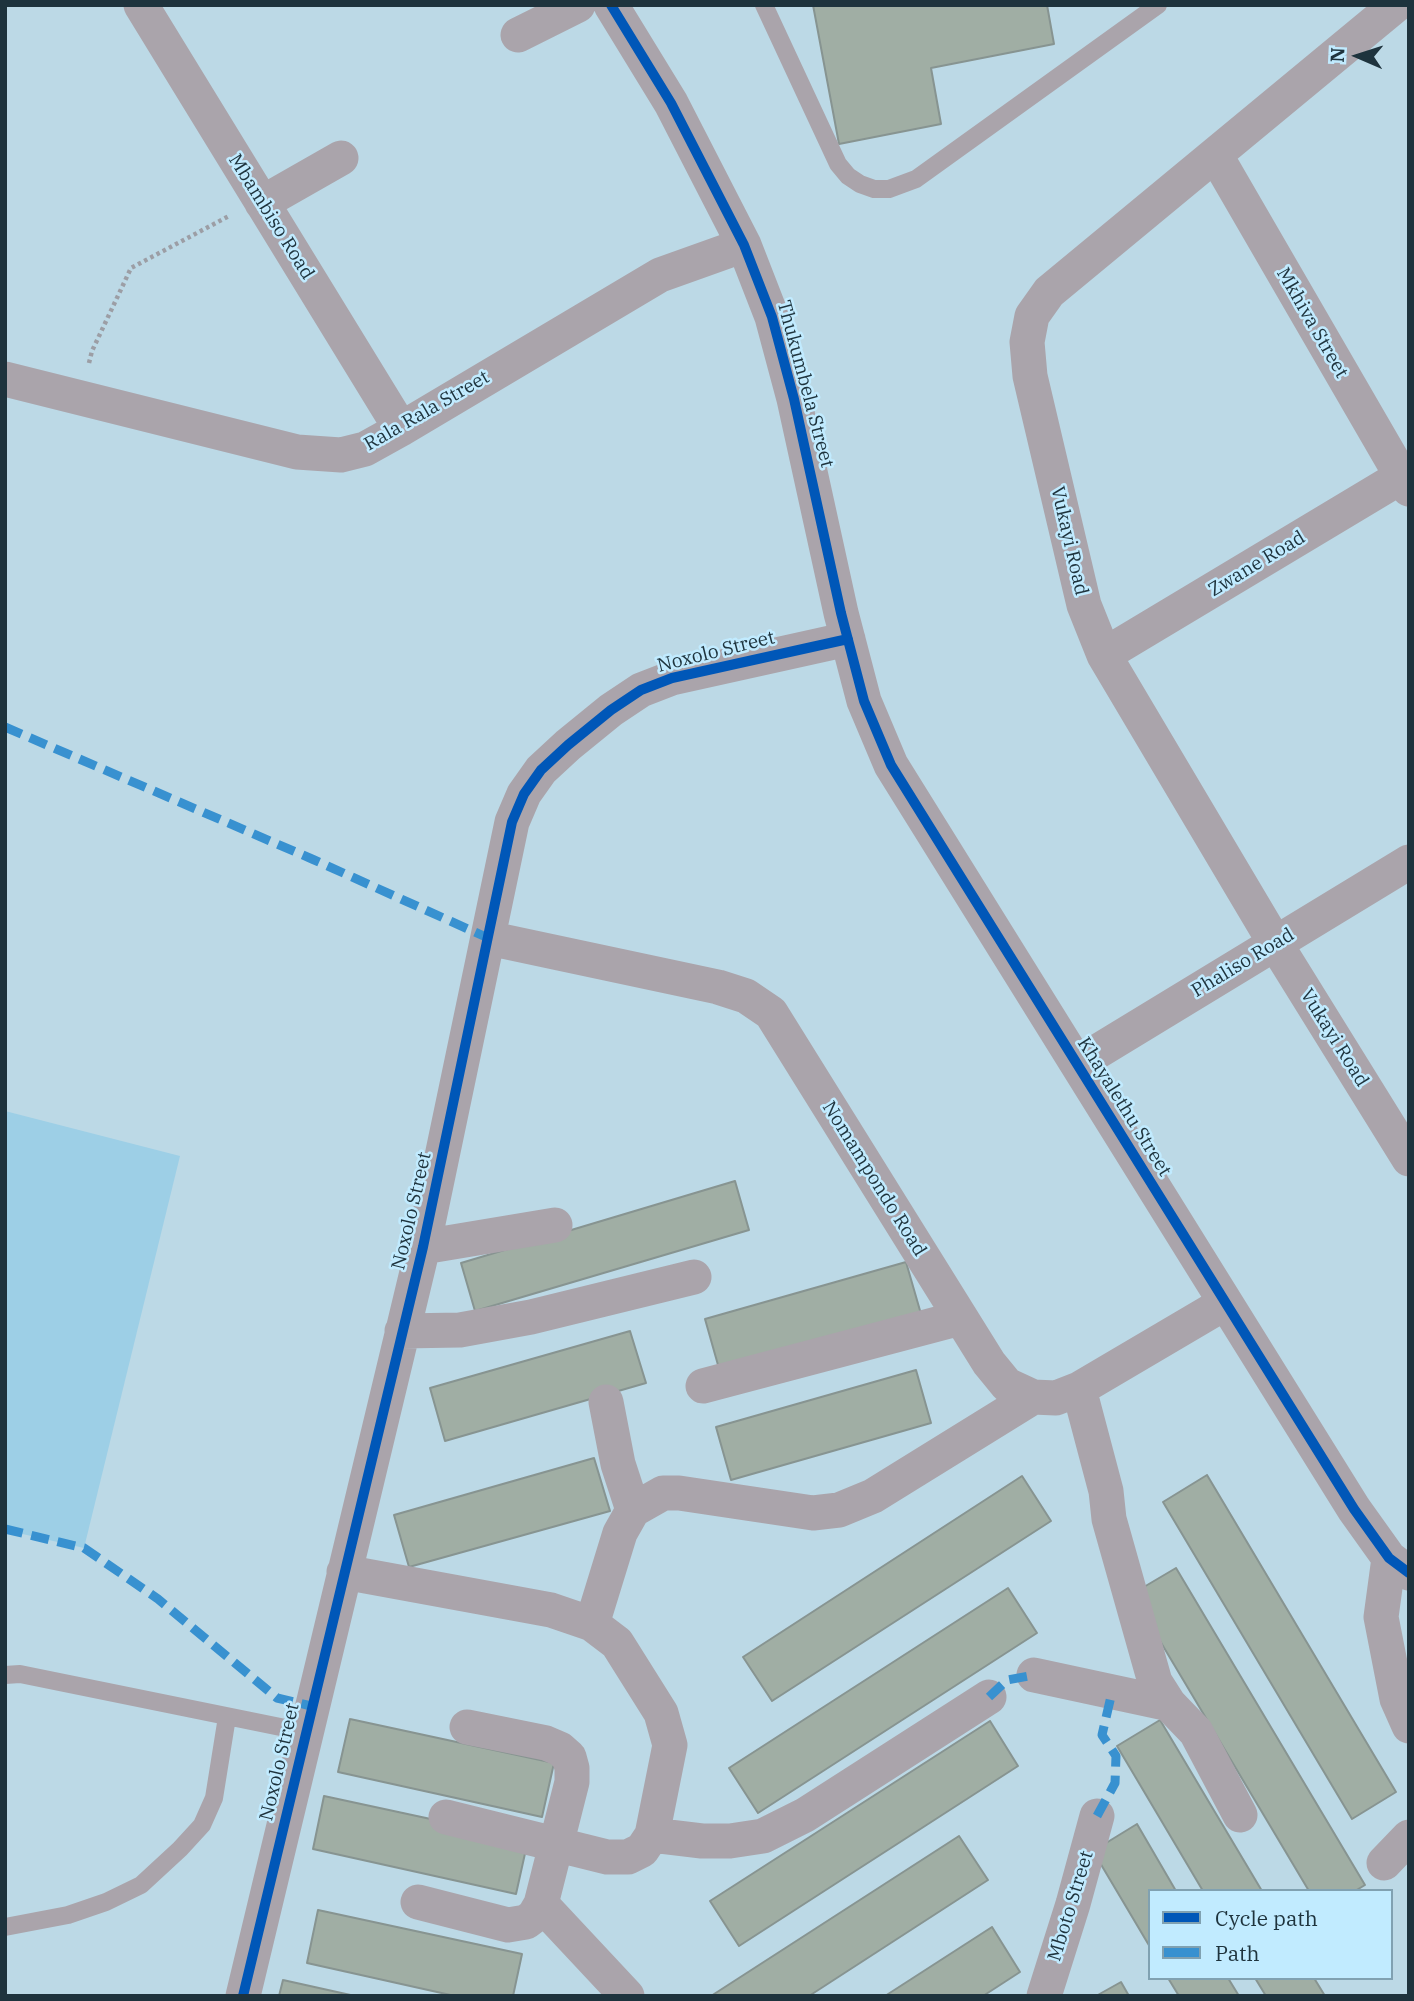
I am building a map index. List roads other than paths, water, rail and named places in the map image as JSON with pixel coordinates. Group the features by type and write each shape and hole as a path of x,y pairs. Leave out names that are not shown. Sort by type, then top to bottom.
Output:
{"street":[{"name":"Mbambiso Road","path":"141,5 401,429"},
{"path":"518,35 578,5"},
{"name":"Thukumbela Street","path":"611,5 671,103 744,245 772,317 794,399 848,639"},
{"name":"Vukayi Road","path":"1396,5 1049,292 1032,316 1027,342 1030,376 1084,605 1104,655 1275,943 1398,1115 1409,1159"},
{"name":"Mkhiva Street","path":"1216,156 1406,479"},
{"path":"262,203 341,158"},
{"name":"Rala Rala Street","path":"5,379 297,452 341,455 365,449 401,429 660,275 744,245"},
{"name":"Zwane Road","path":"1104,655 1406,479"},
{"name":"Noxolo Street","path":"243,1996 423,1247 512,822 523,794 541,770 568,745 611,709 641,690 672,678 848,639"},
{"name":"Khayalethu Street","path":"848,639 864,701 891,765 1354,1509 1399,1566"},
{"name":"Phaliso Road","path":"1077,1064 1409,862"},
{"name":"Nomampondo Road","path":"488,938 718,988 746,996 771,1013 989,1363 1007,1385 1033,1397"},
{"path":"423,1247 555,1225"},
{"path":"402,1331 460,1329 530,1317 694,1277"},
{"path":"592,1624 621,1533 633,1510 663,1493 679,1493 813,1513 839,1510 873,1496 1033,1397 1056,1398 1079,1389 1225,1303"},
{"path":"703,1386 960,1318"},
{"path":"1079,1389 1106,1491 1109,1519 1155,1682 1169,1704 1196,1732 1240,1815"},
{"path":"606,1402 616,1457 633,1510"},
{"path":"1399,1566 1381,1617 1397,1699 1409,1726"},
{"path":"345,1572 541,1608 592,1624 617,1643 661,1713 670,1745 652,1835 642,1850 628,1857 607,1857 446,1817"},
{"path":"1034,1675 1169,1704"},
{"path":"652,1835 702,1841 730,1841 763,1836 805,1815 989,1697"},
{"path":"418,1902 508,1925 526,1922 534,1916 541,1904 572,1782 569,1756 546,1743 467,1727"},
{"name":"Mboto Street","path":"1044,1996 1097,1816"},
{"path":"1384,1863 1409,1837"},
{"path":"541,1904 627,1996"}],"lane":[{"path":"764,5 838,164 848,176 874,189 889,189 916,179 1158,5"},
{"path":"5,1675 20,1674 305,1732"},
{"path":"5,1927 68,1915 106,1902 141,1885 166,1862 202,1825 214,1798 227,1717"}]}
